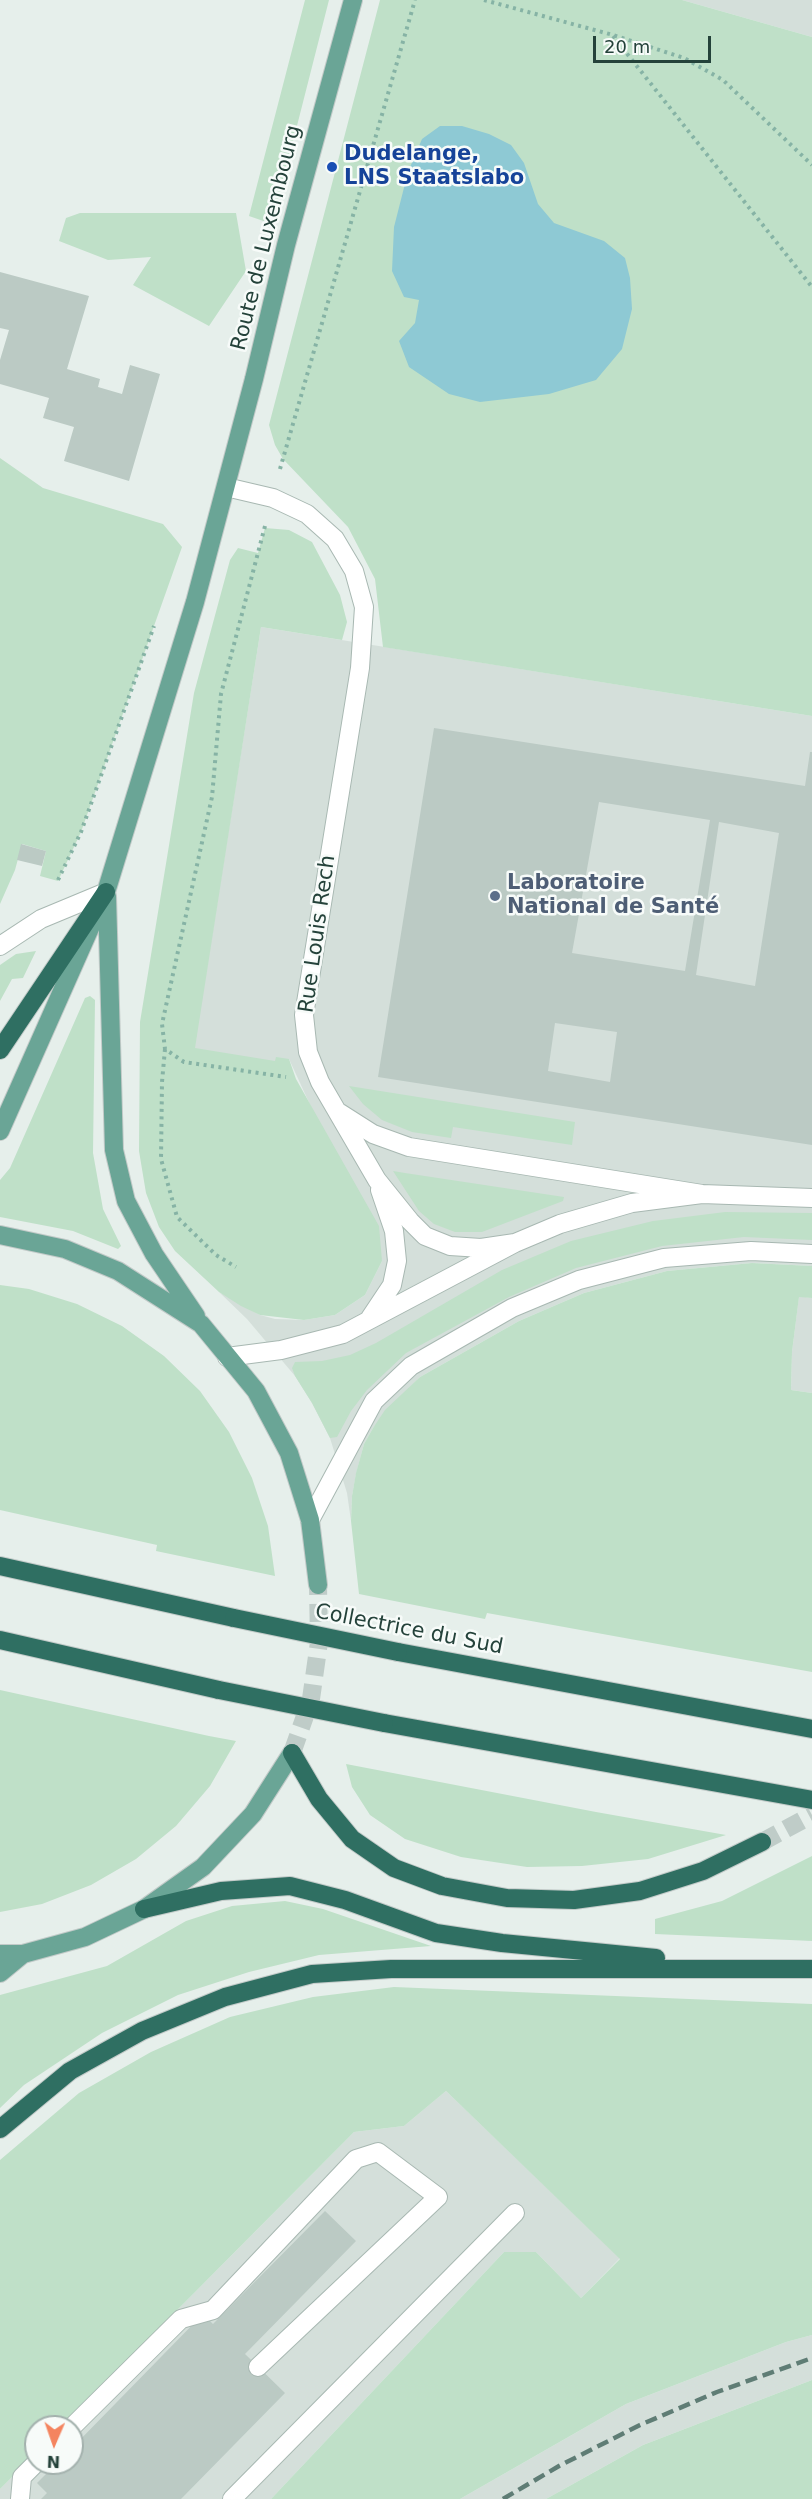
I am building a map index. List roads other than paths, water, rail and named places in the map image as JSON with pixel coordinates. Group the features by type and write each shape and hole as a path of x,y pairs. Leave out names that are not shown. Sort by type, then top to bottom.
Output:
{"highway":[{"path":"0,1050 106,892"},
{"name":"Collectrice du Sud","path":"0,1566 399,1652 812,1729"},
{"path":"0,1640 219,1690 384,1723 668,1776 812,1800"},
{"path":"292,1753 319,1799 352,1839 394,1868 442,1886 507,1898 574,1900 640,1891 703,1871 762,1842"},
{"path":"144,1909 221,1891 290,1886 345,1900 436,1933 502,1943 760,1968"},
{"path":"0,2129 70,2071 142,2031 225,1997 312,1974 391,1968 812,1969"}],"main road":[{"name":"Route de Luxembourg","path":"106,892 195,602 286,246 353,0"},
{"path":"0,1131 106,892"},
{"path":"106,892 114,1150 126,1201 154,1254 201,1324 256,1391 289,1453 310,1520 318,1585"},
{"path":"0,1235 65,1249 118,1271 201,1324"},
{"path":"0,1954 23,1954 85,1937 144,1909 203,1867 253,1814 292,1753"},
{"path":"0,1973 23,1954"}],"street":[{"name":"Rue Louis Rech","path":"226,487 273,498 307,514 335,539 354,571 364,607 360,668 304,1015 308,1052 320,1082 337,1112 373,1134 409,1148 702,1194 812,1198"},
{"path":"0,946 40,919 106,892"},
{"path":"337,1112 377,1180 425,1236 450,1246 480,1248 515,1243"},
{"path":"366,1323 392,1285 397,1261 394,1231 377,1180"},
{"path":"227,1357 281,1350 343,1334 434,1284 515,1243 560,1224 632,1203 702,1194"},
{"path":"310,1520 374,1401 411,1366 512,1308 579,1280 664,1258 751,1251 812,1254"},
{"path":"84,2415 181,2319 213,2310 356,2159 378,2152 438,2197 258,2367"},
{"path":"232,2499 515,2213"},
{"path":"20,2499 24,2475"}],"water":[{"path":"440,126 462,126 489,134 511,145 524,163 538,204 554,223 604,241 625,258 630,278 632,309 622,349 596,380 549,394 480,402 449,394 409,367 399,341 415,323 419,300 404,297 392,271 394,227 408,172 422,139"}],"tunnel":[{"path":"292,1753 311,1699 319,1642 318,1585"},
{"path":"762,1842 812,1815"}],"railway":[{"path":"503,2499 559,2466 640,2425 717,2392 812,2358"}],"place":[{"name":"Dudelange, LNS Staatslabo","path":"332,167"},
{"name":"Laboratoire National de Santé","path":"495,896"}]}
